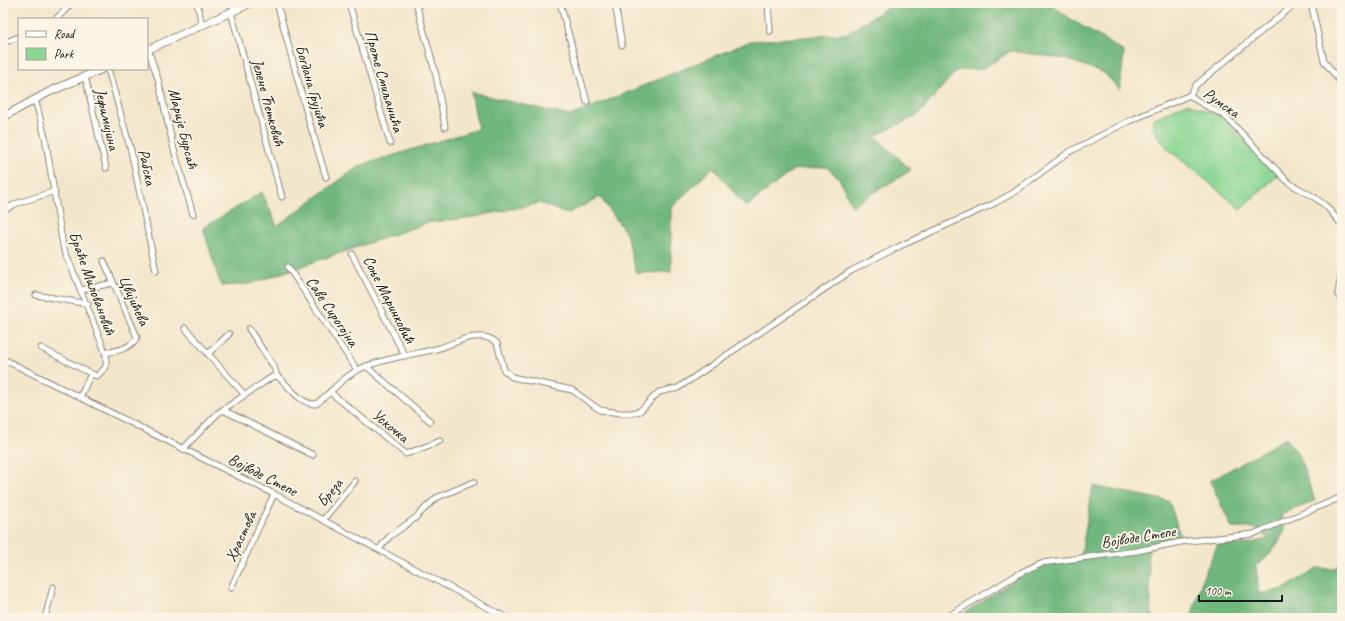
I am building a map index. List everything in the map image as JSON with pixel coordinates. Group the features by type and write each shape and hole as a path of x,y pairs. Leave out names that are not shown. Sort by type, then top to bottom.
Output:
{"street":[{"path":"57,18 72,3"},
{"path":"197,3 202,25"},
{"path":"148,49 251,3"},
{"name":"Богдана Грујића","path":"277,3 326,177"},
{"name":"Проте Смиљанића","path":"349,3 390,143"},
{"path":"416,3 436,75 445,127"},
{"path":"560,3 587,102"},
{"path":"615,3 622,45"},
{"path":"768,3 770,31"},
{"name":"Румска","path":"1296,3 1196,85 1190,95 1195,100 1219,112 1227,118 1289,183 1314,197 1326,206 1342,226"},
{"path":"1311,3 1324,62 1342,84"},
{"name":"Јелене Ћетковић","path":"231,12 282,197"},
{"path":"3,43 18,37"},
{"name":"Марије Бурсаћ","path":"148,49 158,79 174,150 193,214"},
{"path":"3,117 36,99 100,70"},
{"name":"Рабска","path":"108,70 131,151 156,271"},
{"name":"Јефимијина","path":"85,76 106,168"},
{"path":"249,329 274,367 277,376 301,399 313,404 316,404 346,377 366,366 474,337 487,337 497,343 504,370 512,377 572,390 600,410 620,413 636,413 640,411 658,392 678,388 851,271 898,247 993,204 1013,193 1069,152 1127,122 1190,95"},
{"name":"Браће Миловановић","path":"36,99 55,191 63,246 88,304 105,353 106,367 97,376 92,374"},
{"path":"3,211 15,204 55,191"},
{"name":"Соње Маринковић","path":"352,254 405,356"},
{"name":"Цвијићева","path":"104,261 137,337 131,345 105,353"},
{"name":"Саве Сирогојна","path":"288,267 357,370"},
{"path":"1342,269 1338,294 1342,302"},
{"path":"81,290 113,283"},
{"path":"36,295 88,304"},
{"path":"185,328 244,394"},
{"path":"208,354 229,334"},
{"path":"42,348 92,374 80,397"},
{"name":"Војводе Степе","path":"3,359 274,494 507,618"},
{"path":"366,366 430,421"},
{"path":"183,449 223,410 244,394 270,378 277,376"},
{"name":"Ускочка","path":"330,392 406,454 440,441"},
{"path":"223,410 313,455"},
{"name":"Бреза","path":"323,520 355,481"},
{"path":"379,549 389,537 414,519 436,498 474,482"},
{"name":"Храстова","path":"231,588 274,494"},
{"name":"Војводе Степе","path":"945,618 1022,572 1041,563 1129,552 1181,542 1253,534 1342,497"},
{"path":"45,618 54,586"}],"green space":[{"path":"894,3 1049,3 1072,20 1124,52 1120,90 1104,73 1066,59 1011,51 982,69 957,70 918,115 875,136 911,170 852,206 839,178 826,167 793,170 746,207 713,167 671,208 671,272 636,273 626,233 600,197 567,214 540,203 474,217 427,223 250,284 221,286 203,228 262,192 277,226 359,166 478,129 471,92 570,116 751,41 846,34"},
{"path":"1187,103 1220,116 1278,175 1241,209 1168,149 1152,127 1153,119"},
{"path":"1286,438 1299,456 1315,501 1281,515 1285,530 1273,550 1256,566 1259,594 1284,589 1317,568 1333,569 1342,562 1342,618 1191,618 1203,577 1218,544 1242,545 1269,539 1255,528 1232,528 1210,481"},
{"path":"1093,486 1169,501 1181,538 1148,548 1151,611 1154,618 957,618 1040,563 1080,561"}]}
